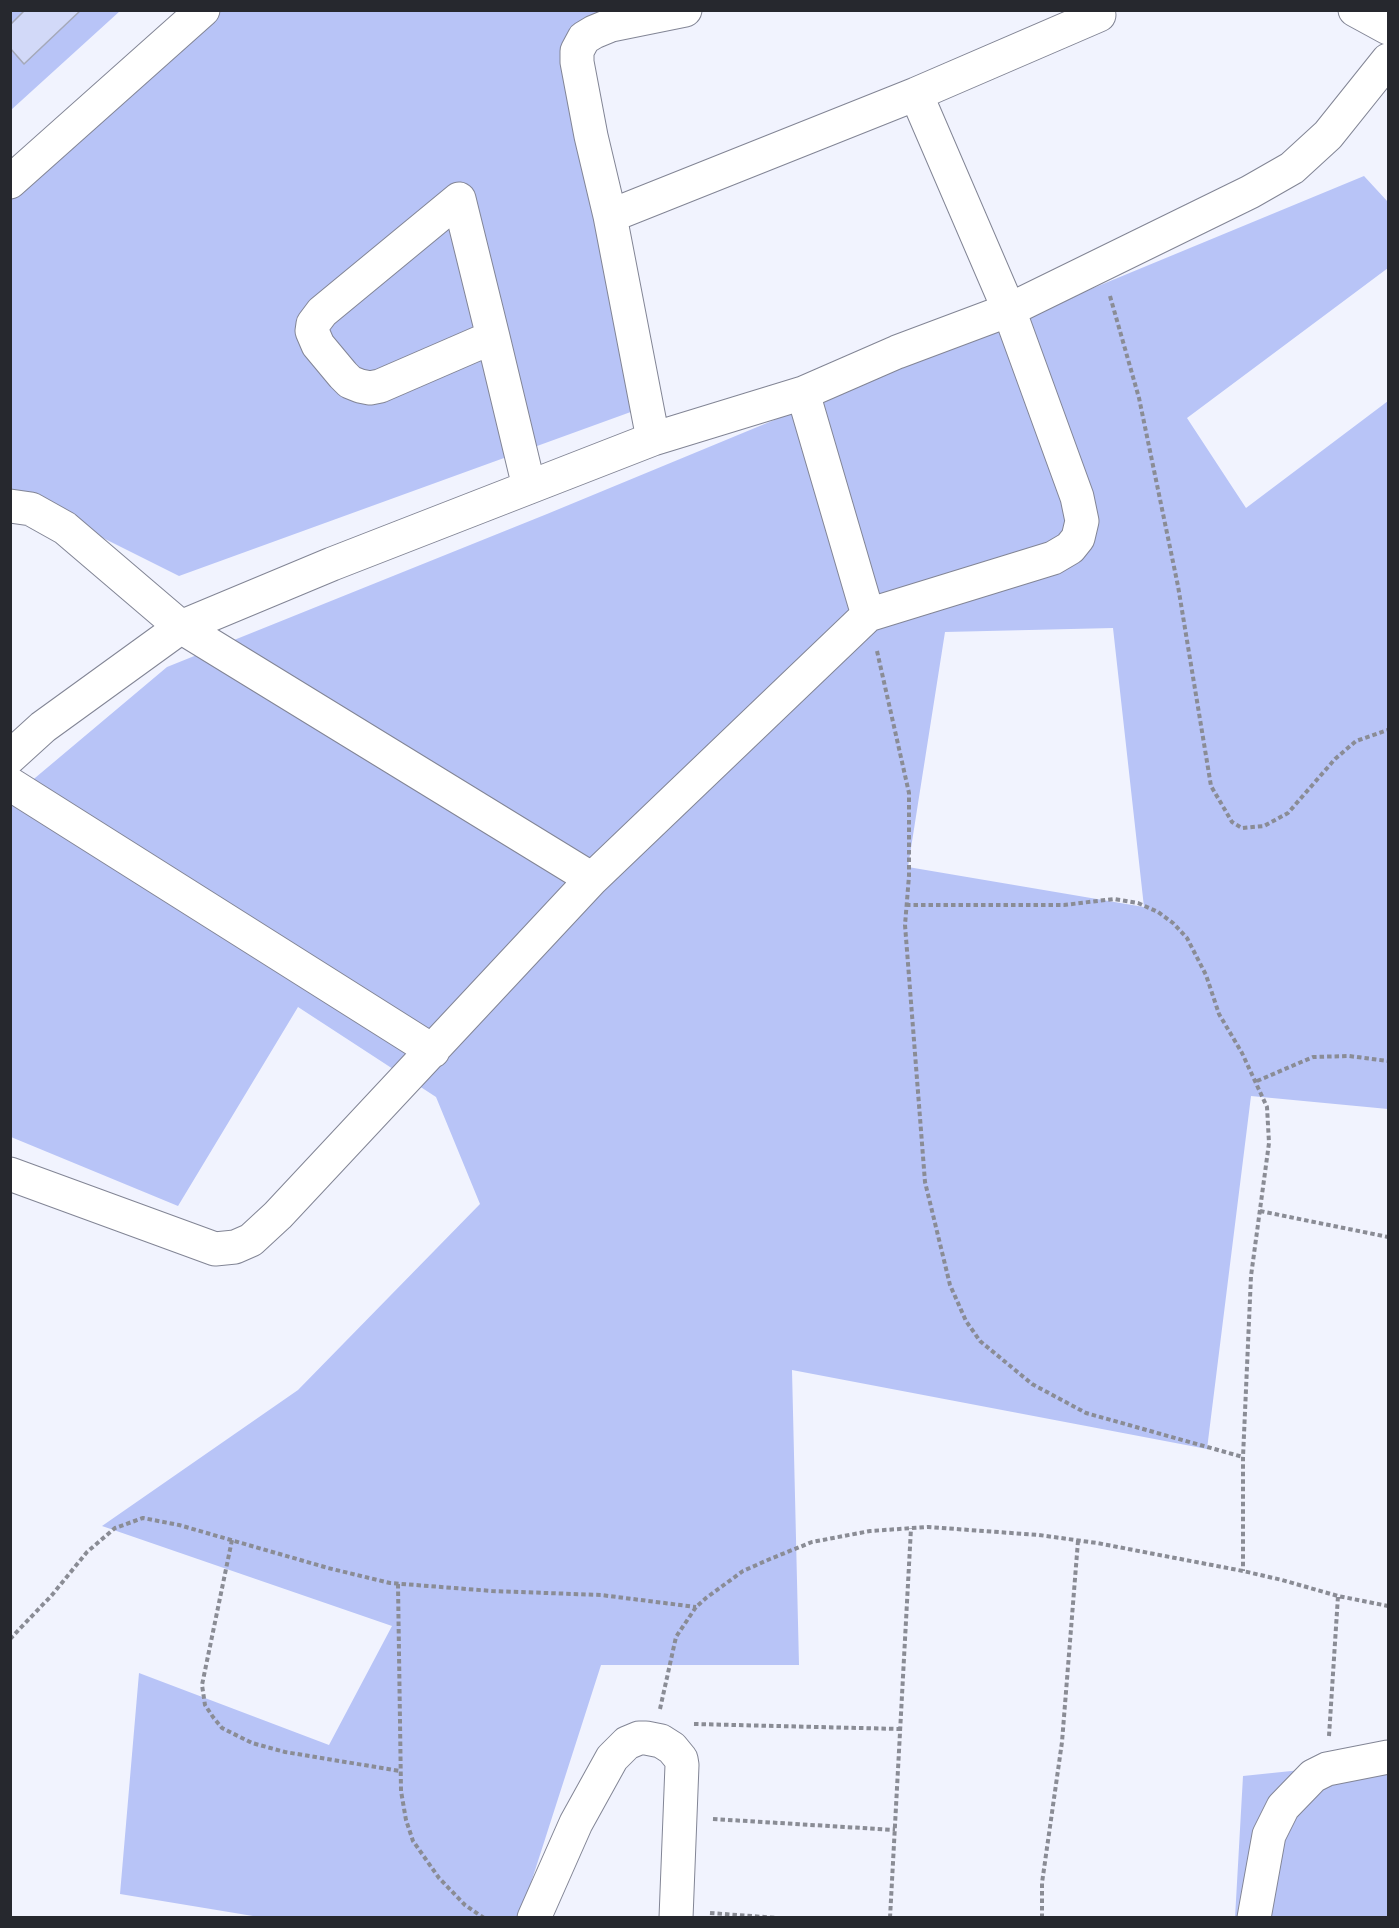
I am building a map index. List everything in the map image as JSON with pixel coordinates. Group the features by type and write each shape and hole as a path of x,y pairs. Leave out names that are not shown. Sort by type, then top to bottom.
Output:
{"street":[{"path":"10,182 203,10"},
{"path":"653,439 610,216 591,136 577,51 584,38 611,25 685,10"},
{"path":"1355,10 1389,28"},
{"path":"610,216 916,94 1102,12"},
{"path":"10,757 43,727 181,627 332,564 653,439 803,393 897,352 1009,310 1250,192 1292,168 1328,135 1389,60"},
{"path":"10,1174 215,1249 235,1247 250,1240 278,1215 592,879 868,615 1053,558 1070,548 1078,538 1082,521 1077,497 1009,310 916,94"},
{"path":"493,337 380,386 370,388 350,382 318,345 312,331 313,324 322,312 459,199 493,337 529,487"},
{"path":"803,393 868,615"},
{"path":"10,506 31,509 65,528 181,627 592,879"},
{"path":"10,784 433,1051"},
{"path":"534,1917 576,1823 612,1758 621,1748 639,1738 652,1739 666,1744 681,1759 682,1786 676,1914"},
{"path":"1254,1917 1269,1835 1283,1808 1313,1776 1327,1769 1389,1757"}],"path":[{"path":"1102,265 1143,420 1178,586 1211,786 1232,822 1242,828 1264,826 1288,813 1335,759 1356,741 1389,730"},
{"path":"868,615 909,793 906,937 925,1182 950,1285 966,1321 980,1341 1032,1384 1086,1413 1243,1457"},
{"path":"906,904 1064,905 1114,899 1138,903 1158,912 1173,923 1187,938 1206,975 1219,1014 1257,1082 1267,1107 1269,1143 1251,1276 1243,1457 1243,1571"},
{"path":"1257,1082 1313,1057 1350,1056 1389,1061"},
{"path":"1260,1211 1389,1237"},
{"path":"10,1639 52,1595 87,1552 115,1528 143,1518 153,1518 328,1568 398,1584 492,1591 601,1595 696,1607"},
{"path":"890,1917 911,1528"},
{"path":"652,1739 676,1637 696,1607 743,1571 812,1542 870,1531 911,1528 995,1532 1078,1541 1243,1571 1338,1596 1389,1606"},
{"path":"232,1540 202,1685 205,1705 213,1717 222,1728 252,1743 285,1752 400,1771"},
{"path":"1041,1917 1042,1883 1062,1742 1078,1541"},
{"path":"398,1584 400,1771 404,1810 413,1841 426,1861 452,1893 472,1911 484,1917"},
{"path":"1327,1769 1338,1596"},
{"path":"691,1724 900,1729"},
{"path":"680,1817 895,1830"},
{"path":"676,1914 778,1917"}],"shaded area":[{"path":"11,11 120,11 11,110"},
{"path":"181,11 700,11 588,33 661,401 179,576 11,492 11,166"},
{"path":"1364,176 1388,202 1388,268 1187,418 1246,508 1388,401 1388,1109 1251,1096 1207,1449 792,1370 799,1665 601,1665 520,1917 259,1917 120,1894 139,1673 329,1745 392,1626 102,1526 298,1390 480,1204 436,1097 298,1007 178,1206 11,1137 10,799 167,667 547,514","holes":["1113,628 1144,907 908,867 945,632"]},
{"path":"1388,1761 1388,1917 1235,1918 1243,1776"}],"building":[{"path":"25,10 81,10 24,64 10,48 10,25"}]}
